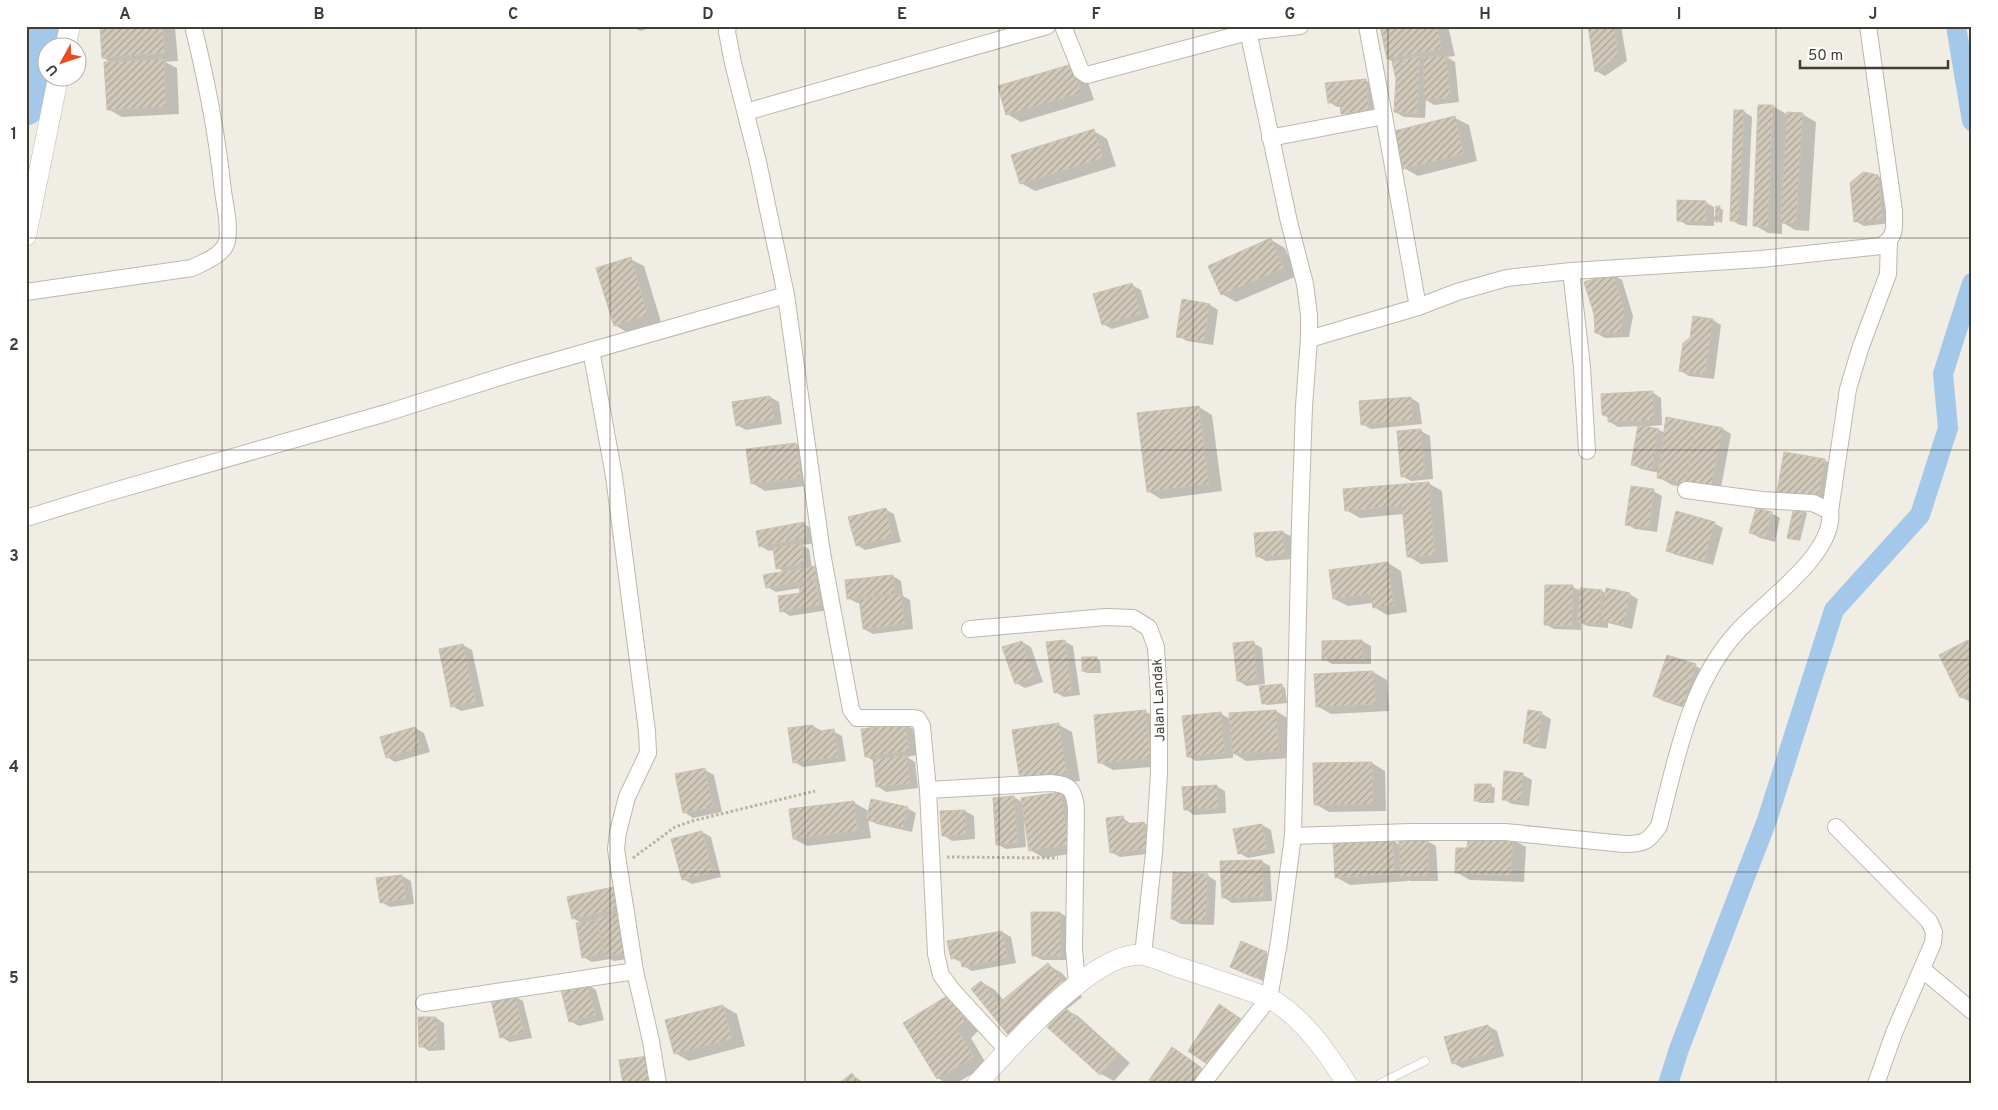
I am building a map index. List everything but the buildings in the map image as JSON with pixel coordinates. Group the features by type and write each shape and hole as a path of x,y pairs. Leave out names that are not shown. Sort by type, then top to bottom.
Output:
{"street":[{"path":"26,292 192,268 215,255 227,242 222,181 210,95 193,26"},
{"path":"728,26 727,32 733,63 758,162 786,295 822,553 851,710 857,718 918,719 923,732 928,790 936,954 941,975 952,990 1008,1051"},
{"path":"746,112 1047,26"},
{"path":"1063,26 1081,71 1087,75 1247,29 1300,26"},
{"path":"1367,26 1418,307"},
{"path":"1309,339 1418,307 1457,292 1507,278 1571,271 1761,259 1881,246 1889,241 1894,234 1894,211 1868,26"},
{"path":"1202,1084 1269,998 1279,942 1293,836 1300,523 1304,406 1309,339 1305,284 1270,138 1247,29"},
{"path":"26,236 56,88"},
{"path":"1270,138 1384,116"},
{"path":"1293,836 1411,832 1505,832 1624,844 1640,844 1650,839 1659,826 1694,701 1708,672 1720,652 1738,631 1807,565 1824,541 1831,519 1830,511 1848,389 1861,346 1888,274 1889,241"},
{"path":"1571,271 1582,367 1587,451"},
{"path":"26,518 386,413 591,350 786,295"},
{"path":"591,350 614,476 647,731 648,752 627,797 618,832 616,849 635,971 651,1041 658,1084"},
{"path":"1686,490 1762,500 1813,503 1830,511"},
{"name":"Jalan Landak","path":"970,629 1106,617 1133,618 1149,628 1156,646 1159,695 1159,773 1154,853 1143,955"},
{"path":"928,790 1060,783 1070,788 1074,796 1074,948 1077,984"},
{"path":"1836,828 1929,921 1934,932 1933,943 1894,1033 1876,1084"},
{"path":"977,1084 1077,984 1098,969 1117,959 1131,955 1143,955 1269,998 1280,1004 1296,1018 1334,1064 1346,1084"},
{"path":"1922,969 1972,1011"},
{"path":"424,1003 635,971"}],"lane":[{"path":"1379,1084 1425,1061"}],"path":[{"path":"618,867 644,852 675,827 692,820 815,792"},
{"path":"930,856 1074,858"}],"waterway":[{"path":"26,108 45,26"},
{"path":"1956,26 1972,121"},
{"path":"1668,1084 1679,1049 1767,820 1834,610 1920,515 1948,428 1943,374 1972,283"}]}
